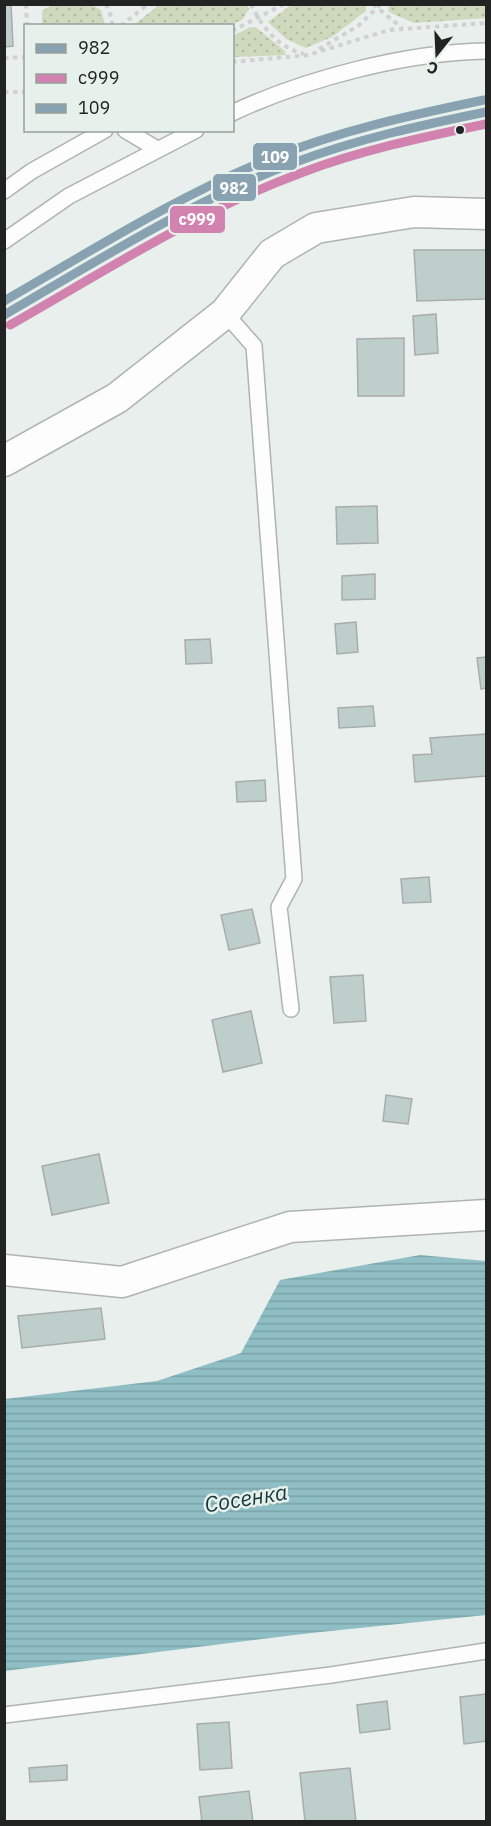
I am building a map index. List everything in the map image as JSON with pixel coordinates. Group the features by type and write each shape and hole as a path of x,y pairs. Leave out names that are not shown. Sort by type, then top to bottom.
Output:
{"street":[{"path":"4,315 220,195 274,170 399,130 486,112"},
{"path":"4,461 117,398 225,313 272,254 316,228 414,212 486,213"},
{"path":"4,1270 122,1282 290,1227 486,1215"}],"lane":[{"path":"234,112 326,78 398,62 486,51"},
{"path":"4,191 32,171 101,132"},
{"path":"128,132 157,149"},
{"path":"4,240 69,196 192,132"},
{"path":"225,313 254,346 294,879 279,907 291,1009"},
{"path":"4,1715 331,1675 486,1651"}],"path":[{"path":"27,24 26,6 32,4"},
{"path":"106,4 112,24"},
{"path":"123,24 148,4"},
{"path":"250,4 266,30 283,46 308,55 337,41 381,4"},
{"path":"234,30 260,19 284,4"},
{"path":"375,7 403,29"},
{"path":"234,62 308,55 389,30 486,23"},
{"path":"4,58 24,57"},
{"path":"4,92 24,92"}],"green space":[{"path":"160,4 247,5 249,9 242,20 232,24 135,24"},
{"path":"366,4 366,11 332,37 306,48 286,39 268,22 291,5"},
{"path":"389,4 486,5 486,18 414,23 388,11"},
{"path":"52,5 92,5 101,10 105,24 42,24 42,11"},
{"path":"250,27 257,28 285,51 286,55 234,57 234,35"}],"water":[{"name":"Сосенка","path":"420,1255 486,1261 486,1615 311,1633 5,1671 5,1399 157,1381 241,1353 280,1280"}],"building":[{"path":"4,4 11,4 13,46 4,47"},
{"path":"414,250 486,250 486,299 417,301"},
{"path":"436,314 438,353 415,355 413,316"},
{"path":"404,338 404,396 358,396 357,339"},
{"path":"377,506 378,543 337,544 336,507"},
{"path":"375,574 375,599 342,600 342,576"},
{"path":"356,622 358,652 337,654 335,624"},
{"path":"210,639 212,663 186,664 185,640"},
{"path":"486,657 486,688 481,689 477,658"},
{"path":"373,706 375,726 339,728 338,708"},
{"path":"486,734 486,776 415,782 413,755 432,754 430,738"},
{"path":"265,780 266,801 237,802 236,782"},
{"path":"429,877 431,902 403,903 401,879"},
{"path":"252,909 260,943 229,950 221,915"},
{"path":"363,975 366,1021 334,1023 330,977"},
{"path":"251,1011 262,1063 223,1072 212,1020"},
{"path":"386,1095 412,1099 408,1124 383,1121"},
{"path":"99,1154 109,1203 52,1215 42,1166"},
{"path":"101,1308 105,1339 22,1348 18,1316"},
{"path":"486,1694 486,1741 464,1744 460,1697"},
{"path":"387,1701 390,1729 360,1733 357,1705"},
{"path":"229,1722 232,1768 200,1770 197,1724"},
{"path":"67,1765 67,1780 30,1782 29,1768"},
{"path":"350,1768 356,1822 305,1822 300,1773"},
{"path":"249,1791 253,1822 202,1822 199,1797"}],"transit line":[{"name":"109","path":"4,301 167,207 269,159 348,132 484,100"},
{"name":"982","path":"4,315 147,232 258,177 319,154 366,140 486,112"},
{"name":"с999","path":"10,325 152,243 263,188 324,165 370,151 486,124"}]}
